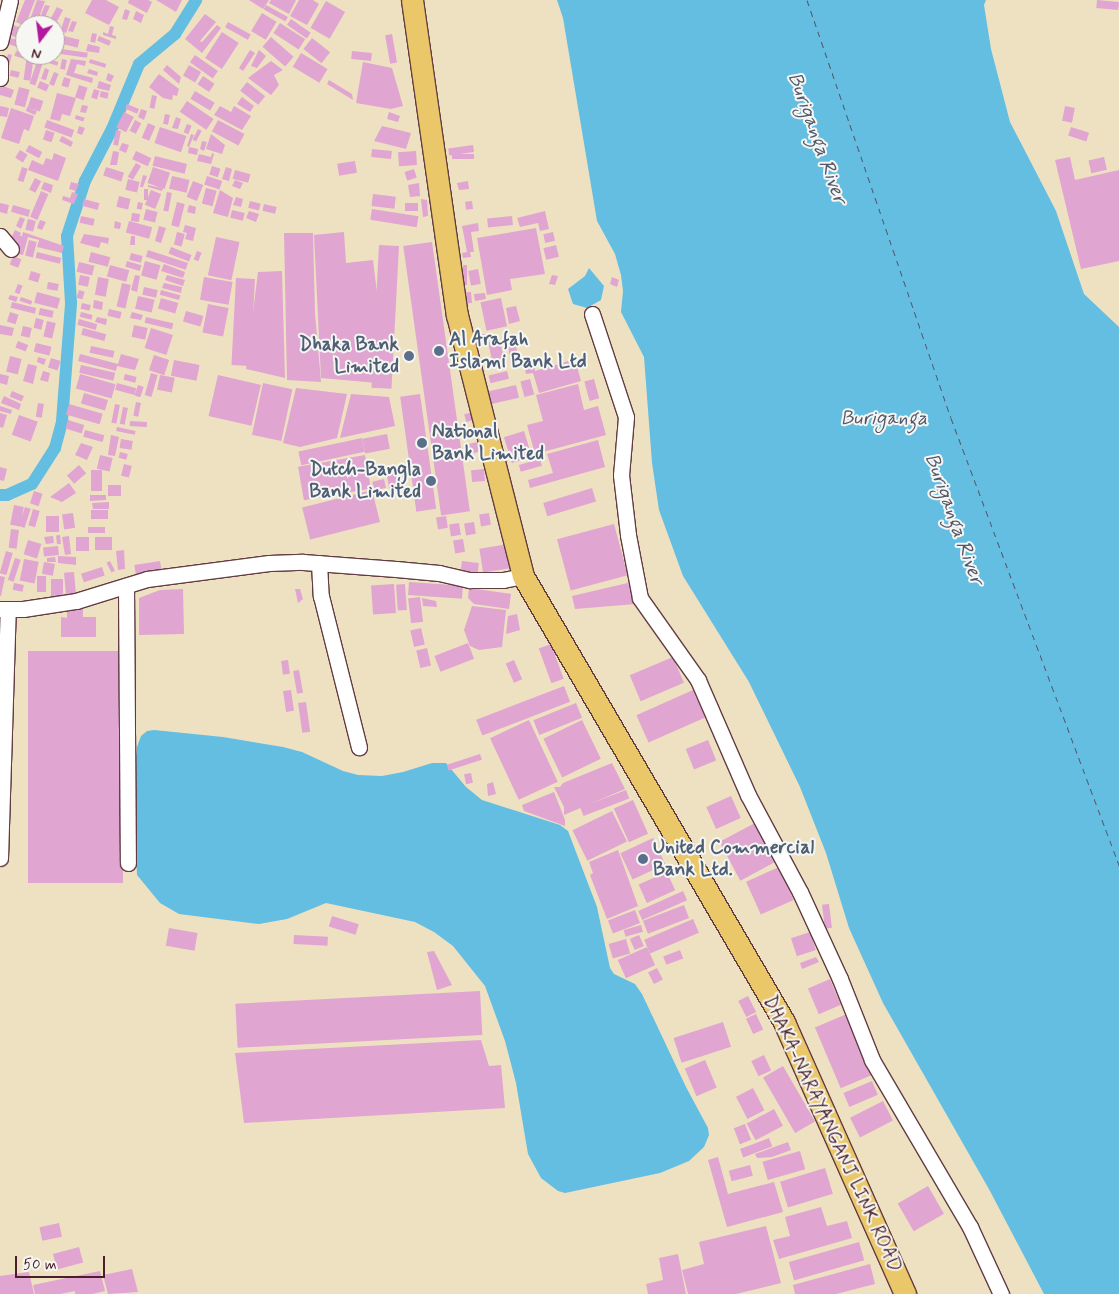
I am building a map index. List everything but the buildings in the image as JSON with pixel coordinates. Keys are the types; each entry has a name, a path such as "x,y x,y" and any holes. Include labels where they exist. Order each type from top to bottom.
{"highway":[{"name":"DHAKA-NARAYANGANJ LINK ROAD","path":"412,0 457,315 523,576 784,1022 905,1294"}],"street":[{"path":"0,42 10,0"},
{"path":"0,63 0,78"},
{"path":"0,236 11,249"},
{"path":"592,314 626,417 622,475 628,534 640,598 698,680 748,795 800,892 824,944 872,1060 970,1227 1001,1294"},
{"path":"0,858 4,609 76,601 147,579 269,562 319,563 430,572 470,580 503,580 523,576"},
{"path":"319,563 321,596 359,747"},
{"path":"126,586 128,862"}],"water":[{"name":"Buriganga","path":"557,0 986,0 984,5 991,49 1010,122 1056,211 1084,294 1119,327 1119,1294 1044,1294 990,1191 883,1003 849,928 826,853 800,787 749,682 683,576 659,510 652,463 644,357 621,312 623,291 621,275 615,254 597,221 563,18"},
{"path":"589,268 604,286 601,300 587,308 573,304 568,289 585,276"},
{"path":"154,730 223,737 283,747 302,752 343,771 358,775 382,776 432,763 446,763 466,787 482,800 560,825 568,831 597,907 610,968 614,974 635,984 642,994 686,1087 708,1128 709,1135 704,1147 689,1161 660,1173 565,1193 558,1191 541,1178 528,1154 516,1083 505,1041 485,986 453,946 434,932 415,922 326,903 287,919 259,924 179,914 160,903 137,875 133,794 137,747 141,736 147,731"}],"waterway":[{"path":"0,495 7,495 32,484 55,448 62,421 71,303 67,236 85,181 112,129 139,64 175,34 196,0"}],"ferry route":[{"path":"807,0 951,418 1119,866"}],"place":[{"name":"Al Arafah Islami Bank Ltd","path":"439,351"},
{"name":"Dhaka Bank Limited","path":"409,356"},
{"name":"National Bank Limited","path":"422,443"},
{"name":"Dutch-Bangla Bank Limited","path":"431,481"},
{"name":"United Commercial Bank Ltd.","path":"643,859"}],"water label":[{"name":"Buriganga River","path":"817,138"},
{"name":"Buriganga River","path":"954,519"}]}
